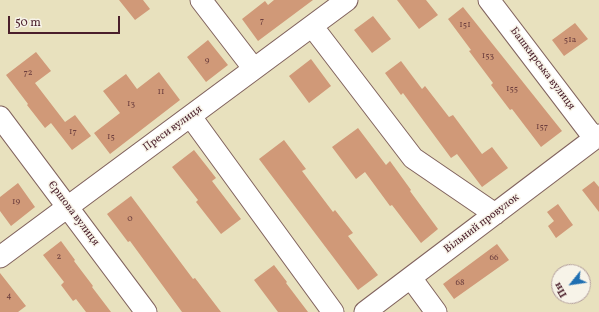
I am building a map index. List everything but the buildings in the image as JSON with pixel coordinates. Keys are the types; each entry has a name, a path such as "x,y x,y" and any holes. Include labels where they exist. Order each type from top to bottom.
{"street":[{"path":"201,0 254,69"},
{"name":"Преси вулиця","path":"0,258 67,206 346,0"},
{"name":"Башкирська вулиця","path":"489,0 597,137"},
{"path":"312,26 413,158 496,214"},
{"path":"190,116 333,312"},
{"name":"Єршова вулиця","path":"0,117 146,312"},
{"name":"Вільний провулок","path":"365,312 597,137"},
{"path":"411,278 436,312"}]}
